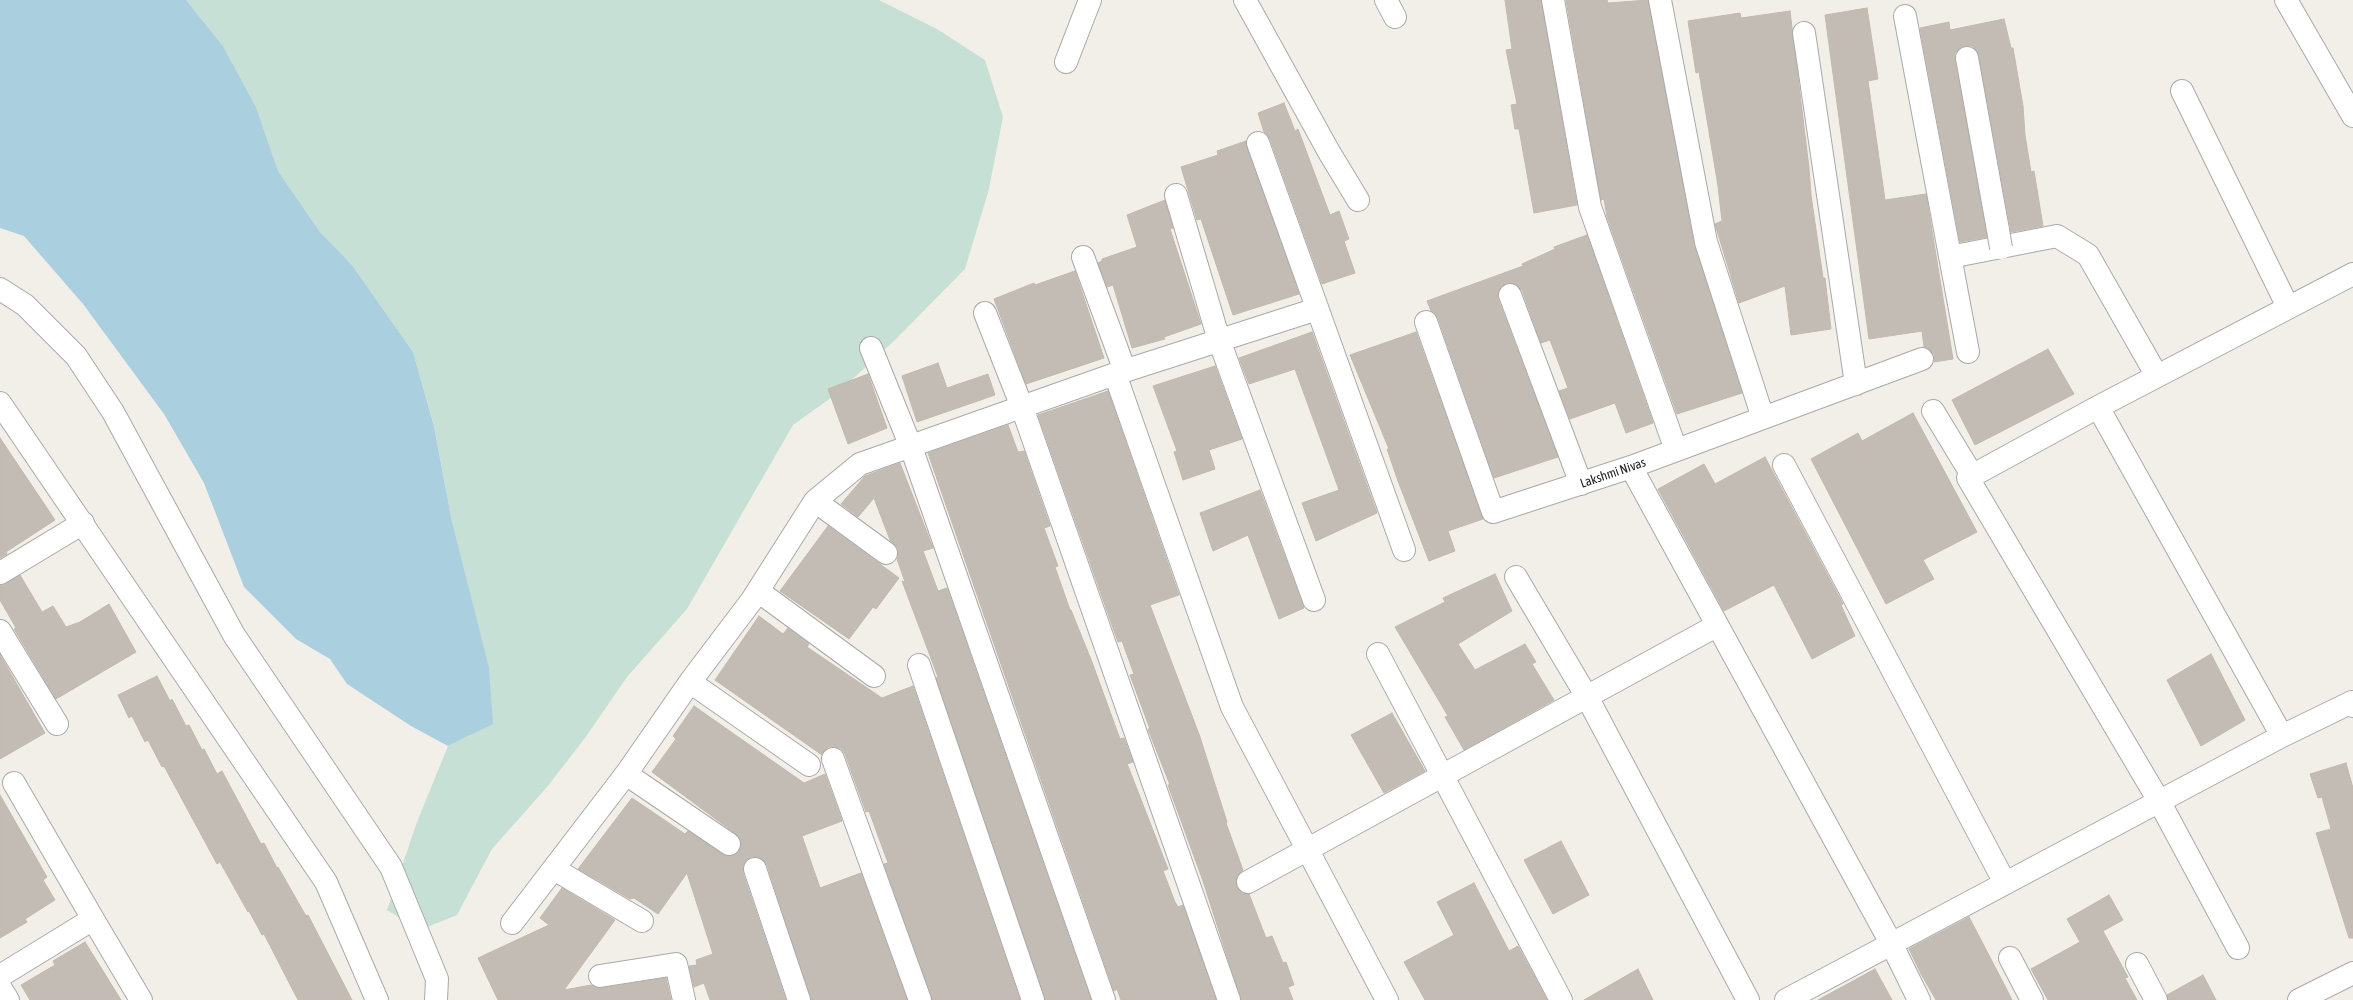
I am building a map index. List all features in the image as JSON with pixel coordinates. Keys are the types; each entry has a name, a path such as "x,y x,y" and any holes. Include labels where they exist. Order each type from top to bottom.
{"street":[{"path":"1066,62 1090,0"},
{"path":"1245,0 1329,152 1358,200"},
{"path":"1553,0 1590,207 1676,450"},
{"path":"1660,0 1706,242 1763,418"},
{"path":"2286,0 2353,116"},
{"path":"1905,16 1968,352"},
{"path":"1804,33 1856,384"},
{"path":"1967,58 1999,239"},
{"path":"2182,91 2288,307"},
{"path":"1258,143 1404,550"},
{"path":"1176,195 1219,340 1314,600"},
{"path":"1950,257 2057,236 2088,255 2157,376"},
{"path":"1083,258 1232,707 1387,1000"},
{"path":"2238,948 2159,801 1968,478 2098,407 2353,274"},
{"path":"0,289 25,305 76,356 113,412 234,635 391,867 437,979 436,1000"},
{"path":"1510,295 1581,484"},
{"path":"512,923 626,774 690,682 758,591 816,501 860,464 1120,373 1317,309"},
{"path":"985,313 1022,407 1229,1000"},
{"name":"Lakshmi Nivas","path":"1426,322 1493,512 1631,467 1922,359"},
{"path":"871,348 911,447 1104,1000"},
{"path":"0,403 326,882 377,1000"},
{"path":"2098,407 2282,736"},
{"path":"1932,411 1972,475"},
{"path":"1784,464 2005,883"},
{"path":"1631,467 1716,626 1891,944 1919,1000"},
{"path":"816,501 886,553"},
{"path":"0,573 83,523"},
{"path":"1516,577 1587,696 1748,1000"},
{"path":"758,591 874,676"},
{"path":"1248,882 1716,626"},
{"path":"0,631 57,724"},
{"path":"1378,654 1561,1000"},
{"path":"919,665 1033,1000"},
{"path":"690,682 809,765"},
{"path":"1786,1000 2282,736 2352,702 2353,706"},
{"path":"833,759 920,1000"},
{"path":"626,774 729,844"},
{"path":"14,783 141,1000"},
{"path":"554,869 642,921"},
{"path":"755,869 799,1000"},
{"path":"0,976 93,919"},
{"path":"2010,958 2032,1000"},
{"path":"600,976 676,964 684,1000"},
{"path":"2137,964 2156,1000"},
{"path":"2299,1000 2353,973"},
{"path":"0,987 8,1000"}],"green space":[{"path":"186,0 879,0 937,29 985,60 1003,117 989,189 965,269 894,341 835,395 793,425 687,609 627,677 585,738 547,787 492,849 457,915 420,930 387,910 417,822 448,746 471,735 452,522 434,425 413,352 352,265 320,232 278,171 256,107 223,46"}],"water":[{"path":"0,0 186,0 223,46 256,107 278,171 320,232 352,265 413,352 434,426 452,522 489,668 493,724 448,746 411,726 347,684 330,659 296,639 244,587 204,483 164,414 83,304 24,236 0,228"}],"building":[{"path":"1505,0 1541,0 1577,205 1534,213 1519,129 1515,129 1511,105 1517,104 1506,50 1512,49"},
{"path":"1566,0 1607,0 1608,3 1648,0 1694,244 1742,393 1677,414 1607,217 1604,199 1601,200"},
{"path":"1867,8 1878,79 1868,81 1885,200 1926,194 1953,359 1934,362 1934,354 1924,347 1922,331 1869,339 1825,15"},
{"path":"1790,11 1811,195 1823,278 1825,278 1831,329 1791,335 1785,286 1739,303 1715,224 1722,221 1718,186 1699,72 1696,73 1688,21 1740,13 1741,18"},
{"path":"2004,19 2011,48 2013,48 2023,106 2025,135 2031,172 2034,171 2043,226 2011,232 1979,56 1972,46 1964,46 1955,53 1955,60 1987,237 1960,242 1920,28 1949,22 1950,30"},
{"path":"1284,103 1295,131 1298,129 1330,215 1339,211 1349,239 1344,241 1355,273 1322,284 1270,139 1264,132 1258,113"},
{"path":"1246,141 1299,294 1233,315 1201,219 1197,220 1181,167 1218,155 1217,151"},
{"path":"1165,200 1173,228 1170,229 1201,324 1164,337 1165,339 1132,348 1113,285 1107,287 1098,263 1102,261 1102,259 1137,247 1127,215"},
{"path":"1587,235 1653,423 1626,433 1615,403 1570,419 1559,391 1568,388 1550,340 1541,343 1522,290 1512,283 1506,283 1500,287 1498,299 1558,457 1494,478 1438,318 1431,311 1427,301 1523,266 1522,264 1555,249 1554,247"},
{"path":"1075,271 1104,358 1026,384 994,299 1034,283 1035,285"},
{"path":"1312,332 1377,513 1316,541 1302,503 1339,490 1295,369 1249,384 1239,358"},
{"path":"1416,332 1483,519 1448,531 1455,551 1429,561 1398,481 1387,449 1389,449 1350,355"},
{"path":"2048,349 2074,394 1975,445 1952,400"},
{"path":"938,363 947,388 988,374 995,395 917,422 902,376"},
{"path":"1215,366 1242,439 1209,450 1215,469 1183,480 1174,452 1177,451 1153,386"},
{"path":"868,374 887,428 848,444 828,389"},
{"path":"1108,391 1179,595 1150,605 1200,737 1227,822 1226,823 1243,870 1237,876 1237,888 1242,893 1249,894 1266,938 1272,936 1283,963 1286,962 1294,985 1288,987 1293,1000 1241,1000 1203,881 1130,675 1134,674 1122,641 1118,642 1038,415"},
{"path":"1913,413 1977,532 1923,560 1934,579 1886,604 1811,459 1858,433 1862,441"},
{"path":"1008,425 1018,452 1024,451 1050,526 1044,528 1058,566 1055,567 1070,610 1092,662 1120,739 1124,738 1133,762 1127,764 1168,869 1163,871 1175,902 1178,907 1183,905 1216,1000 1121,1000 1117,989 1114,991 928,453"},
{"path":"0,438 55,520 6,552 7,554 0,558"},
{"path":"1765,457 1843,604 1841,605 1855,636 1812,659 1774,585 1724,611 1658,489 1704,464 1715,484"},
{"path":"900,463 933,548 923,551 938,591 947,588 1091,1000 1045,1000 936,678 938,677 902,581 905,582 897,559 898,548 890,540 874,498 858,517 841,504 865,476"},
{"path":"1260,490 1304,608 1279,619 1248,535 1213,551 1200,513"},
{"path":"828,526 899,578 876,609 873,607 849,639 780,591"},
{"path":"1495,574 1512,611 1458,644 1475,670 1525,644 1536,662 1532,664 1554,700 1464,750 1445,717 1448,716 1395,627 1445,602 1443,598"},
{"path":"20,575 42,612 53,606 66,627 80,622 109,604 136,652 56,699 14,629 16,628 0,600 0,585"},
{"path":"759,616 783,634 788,628 809,644 807,647 882,698 913,686 1020,1000 932,1000 884,864 888,863 869,811 866,812 845,754 841,749 828,747 822,755 715,680"},
{"path":"2211,654 2245,720 2201,746 2167,680"},
{"path":"0,655 45,733 0,759"},
{"path":"157,676 170,701 172,699 186,726 189,725 202,750 204,749 217,774 222,771 261,844 264,843 306,916 308,915 352,1000 298,1000 264,934 262,935 220,862 217,864 164,766 162,767 148,740 145,742 132,716 129,718 118,695"},
{"path":"694,706 804,783 825,774 842,821 802,836 820,888 861,873 907,1000 811,1000 767,865 758,857 751,857 746,860 743,866 743,873 786,1000 710,1000 704,983 694,987 689,966 697,965 696,960 713,954 687,873 658,914 634,898 630,899 578,869 632,798 685,834 688,831 722,854 728,856 739,851 741,845 736,834 652,772 676,739 673,736"},
{"path":"1392,713 1425,771 1384,793 1351,735"},
{"path":"2346,763 2353,788 2353,938 2349,938 2316,833 2331,829 2322,797 2318,798 2310,774"},
{"path":"0,795 47,877 43,880 55,900 25,919 27,922 0,938"},
{"path":"1561,841 1589,895 1553,914 1524,860"},
{"path":"1474,883 1509,951 1518,946 1547,1000 1425,1000 1404,962 1454,935 1437,902"},
{"path":"562,888 615,920 564,990 591,985 602,988 666,978 671,1000 498,1000 478,958 549,925 540,918"},
{"path":"2109,895 2123,920 2103,931 2128,977 2125,978 2137,1000 2048,1000 2031,969 2080,942 2067,919"},
{"path":"1969,917 2012,1000 1936,1000 1921,974 1909,949"},
{"path":"85,942 121,1000 30,1000 21,985 55,965 53,961"},
{"path":"1638,969 1653,1000 1584,1000"},
{"path":"1875,969 1892,1000 1818,1000 1853,981"},
{"path":"2203,975 2216,1000 2168,1000 2167,995"}]}
